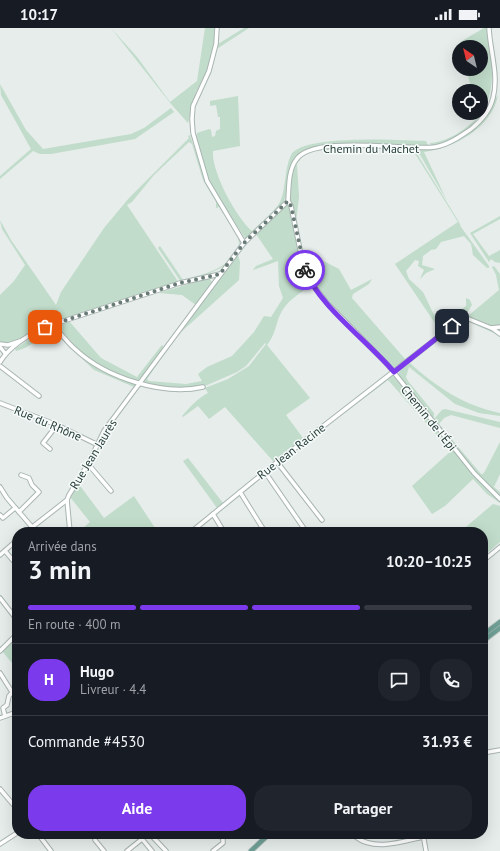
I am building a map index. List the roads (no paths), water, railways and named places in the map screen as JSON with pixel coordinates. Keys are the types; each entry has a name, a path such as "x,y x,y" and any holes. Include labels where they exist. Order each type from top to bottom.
{"main road":[{"path":"488,631 500,622"},
{"path":"488,637 500,628"},
{"path":"251,851 263,839"}],"street":[{"path":"217,28 216,44 209,71 193,106 193,133 207,181 244,243"},
{"name":"Chemin du Machet","path":"288,201 293,166 300,155 310,150 326,147 380,145 436,147 454,139 475,126 487,112 494,96 495,70 489,28"},
{"path":"139,383 244,243 288,201"},
{"name":"Chemin de l'Épi","path":"288,201 291,206 305,268 311,282 327,303 394,372 474,473 500,498"},
{"path":"0,362 5,354 40,329 180,283 220,274"},
{"name":"Rue Jean Racine","path":"197,527 277,462 464,317 491,328"},
{"path":"52,325 82,355 103,369 139,383 179,390 203,387"},
{"path":"491,328 500,326"},
{"path":"491,328 500,334"},
{"path":"5,354 0,346 23,340"},
{"path":"0,366 39,396"},
{"name":"Rue Jean Jaurès","path":"70,527 67,500 71,489 88,464 96,444 104,431 139,383"},
{"name":"Rue du Rhône","path":"0,403 57,425 96,444"},
{"path":"50,449 43,443 57,425"},
{"path":"277,462 322,520"},
{"path":"88,464 111,491"},
{"path":"265,472 303,527"},
{"path":"19,512 39,492 32,485 29,478 22,475"},
{"path":"0,487 15,508 32,527 67,500"},
{"path":"240,492 262,527"},
{"path":"0,515 3,518 15,508"},
{"path":"213,514 221,527"},
{"path":"0,555 12,545"},
{"path":"488,557 500,547"},
{"path":"5,551 12,559"},
{"path":"0,598 12,614"},
{"path":"0,650 12,639"},
{"path":"0,673 12,692 3,710 5,716"},
{"path":"0,718 12,714"},
{"path":"488,752 500,750"},
{"path":"0,789 12,803"},
{"path":"0,844 12,836"},
{"path":"42,839 51,851"},
{"path":"127,851 142,839 152,851"},
{"path":"155,839 166,851"},
{"path":"213,851 223,843 222,839"},
{"path":"358,839 363,844 377,848 409,839"},
{"path":"424,839 426,851"},
{"path":"95,840 104,851"}]}
